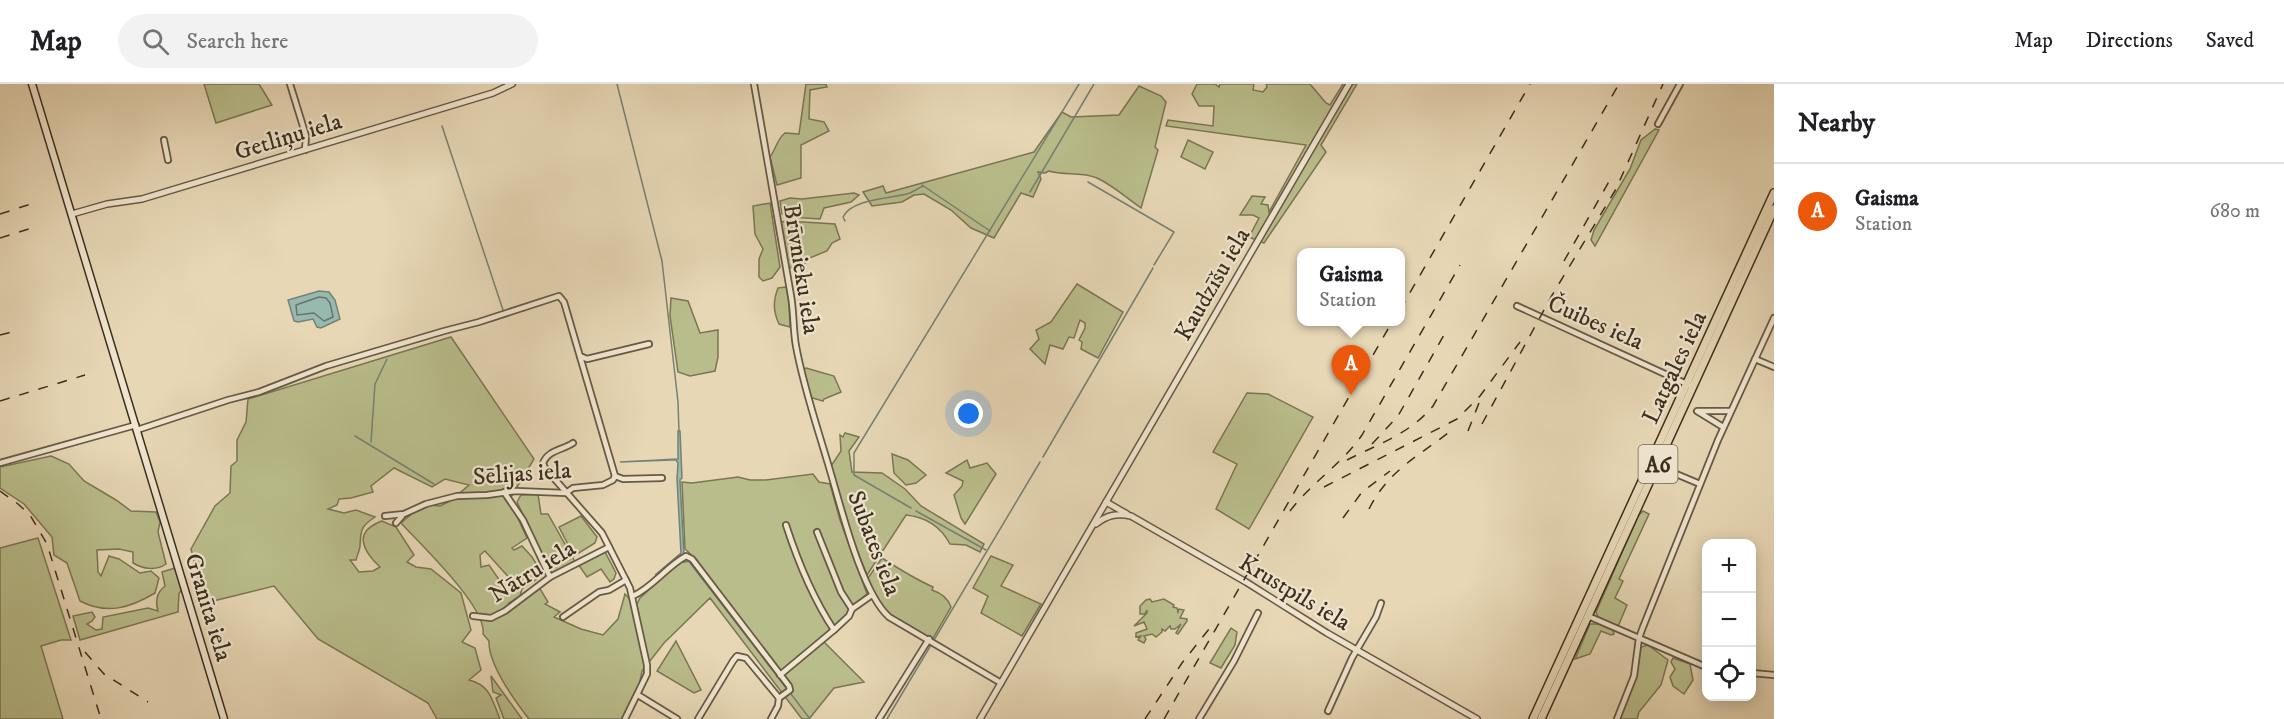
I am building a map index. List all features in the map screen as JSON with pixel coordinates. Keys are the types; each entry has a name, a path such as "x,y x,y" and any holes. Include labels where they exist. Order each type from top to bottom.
{"highway":[{"name":"Latgales iela","path":"1541,719 1585,615 1690,385 1774,193"},
{"name":"Latgales iela","path":"1533,719 1657,466 1685,405 1690,385 1774,209"}],"main road":[{"name":"Granīta iela","path":"32,84 224,719"}],"street":[{"path":"290,84 306,136 305,150"},
{"name":"Getliņu iela","path":"72,214 107,204 142,199 493,93 512,84"},
{"name":"Brīvnieku iela","path":"754,84 791,296 796,346 811,409 826,457"},
{"name":"Kaudzīšu iela","path":"1106,502 1349,84"},
{"path":"1658,124 1680,84"},
{"path":"164,140 168,160"},
{"path":"0,463 136,428 259,392 326,366 479,322 559,296 564,302 615,476"},
{"name":"Čuibes iela","path":"1517,306 1690,385"},
{"path":"1617,719 1634,676 1639,638 1730,411 1774,318"},
{"path":"578,354 587,359 649,344"},
{"path":"1755,359 1774,367"},
{"path":"1685,405 1724,427"},
{"path":"1697,411 1730,411"},
{"path":"573,443 545,458 543,463 602,533 633,596 647,666 645,682 625,719"},
{"name":"Subates iela","path":"826,457 850,537 872,595 881,611 889,618 929,639 1001,683"},
{"path":"1657,466 1700,484"},
{"name":"Sēlijas iela","path":"385,516 404,514 426,504 457,496 504,492 566,493 573,488 603,485 613,480 615,476 623,479 662,478"},
{"path":"504,492 523,520 550,577"},
{"path":"980,719 1106,502 1131,516"},
{"path":"396,523 404,514"},
{"path":"1092,526 1111,515 1131,516"},
{"name":"Krustpils iela","path":"1131,516 1246,582 1357,651 1477,719"},
{"path":"786,525 805,578 834,630"},
{"path":"817,532 841,592 852,609"},
{"name":"Nātru iela","path":"473,616 491,618 505,611 550,577 609,547"},
{"path":"633,596 644,591 678,561 686,556 692,559 789,686 790,690 779,698"},
{"path":"563,617 599,592 609,590 626,580"},
{"path":"780,675 834,630 849,616 852,609 872,595"},
{"path":"1328,711 1381,603"},
{"path":"1199,719 1234,661 1257,613"},
{"path":"1585,615 1702,665"},
{"path":"879,719 929,639"},
{"path":"698,719 737,656 746,658 779,698 778,706 771,719"},
{"path":"1756,673 1774,675"},
{"path":"638,695 677,719"}],"green space":[{"path":"204,84 259,84 272,105 216,123"},
{"path":"806,84 826,84 827,87 810,90 809,119 824,122 829,131 801,145 801,178 777,185 770,157 785,133 799,134"},
{"path":"1197,84 1215,84 1219,87 1220,84 1254,84 1253,90 1263,92 1267,87 1266,84 1310,84 1330,105 1343,84 1357,84 1321,145 1326,152 1264,243 1249,237 1259,218 1253,215 1240,215 1252,196 1265,197 1261,204 1268,205 1269,212 1306,145 1166,126 1168,120 1213,126 1214,106 1199,106 1192,94"},
{"path":"1139,86 1161,96 1166,102 1155,147 1158,150 1141,208 1097,178 1049,171 1038,172 1041,179 1033,197 1021,193 994,238 971,228 951,210 924,194 914,195 902,202 872,206 863,192 883,186 886,193 1034,152 1062,112 1071,117 1119,115"},
{"path":"1655,129 1659,130 1595,246 1591,240 1594,230 1630,169 1641,140"},
{"path":"1188,140 1213,152 1205,169 1181,157"},
{"path":"854,193 859,195 851,202 824,208 820,219 790,217 782,214 780,201 790,198 802,199"},
{"path":"770,203 780,267 772,278 763,281 759,277 759,259 763,249 755,234 753,206"},
{"path":"781,222 835,224 840,239 832,243 827,251 807,259 804,265 789,268"},
{"path":"1077,284 1123,312 1098,358 1081,349 1082,342 1079,340 1085,323 1080,320 1074,338 1069,337 1063,349 1050,345 1045,364 1030,349 1039,339 1036,330 1051,322"},
{"path":"786,287 790,327 779,324 775,310 778,288"},
{"path":"671,298 688,301 700,333 718,330 718,357 715,371 690,376 678,372 670,316"},
{"path":"451,337 534,459 511,497 519,510 515,512 527,538 512,548 514,550 522,546 543,575 522,589 520,596 509,603 516,604 539,587 548,602 545,604 560,612 554,617 581,629 603,635 618,619 625,594 636,606 640,598 678,563 697,560 685,549 682,482 692,483 738,477 766,480 813,474 819,482 830,484 840,520 867,594 849,611 824,642 864,682 834,688 809,719 802,719 710,598 664,643 642,671 639,686 625,719 529,719 510,693 493,661 489,641 483,634 475,608 451,576 401,523 414,512 430,505 440,506 450,501 469,485 445,479 432,487 394,468 371,486 373,492 339,499 337,505 328,509 344,513 356,510 375,517 362,529 356,560 350,560 359,572 373,571 380,567 369,555 363,542 367,531 382,521 396,527 414,555 407,562 416,567 431,569 461,593 471,630 462,642 475,648 481,670 469,680 476,682 486,690 500,719 437,719 428,703 318,639 274,586 205,603 191,549 215,506 230,493 231,466 237,461 237,440 246,422 248,399","holes":["485,551 514,583 510,588 500,581 489,565 481,567 480,555"]},
{"path":"806,368 834,376 841,392 823,401 809,397 802,371"},
{"path":"1247,393 1268,394 1313,417 1249,529 1216,509 1237,464 1213,452"},
{"path":"845,433 859,437 849,451 852,472 882,473 905,489 921,506 984,544 980,552 966,545 950,544 932,524 906,515 867,575 854,542 831,466 841,451 840,435 843,437"},
{"path":"892,454 908,460 926,475 916,483 906,485 894,473"},
{"path":"51,456 69,464 84,481 131,511 156,512 160,522 158,532 166,564 158,568 145,568 133,563 133,552 119,549 97,550 98,572 101,576 109,556 119,559 140,573 151,571 159,578 155,593 137,603 109,609 80,601 67,563 54,555 52,537 24,504 0,488 0,467"},
{"path":"967,460 970,468 987,463 996,474 965,524 954,495 962,486 963,481 946,473"},
{"path":"538,494 541,514 548,514 575,562 551,575 517,502 521,495"},
{"path":"1643,511 1649,514 1619,579 1623,581 1615,598 1627,605 1617,626 1598,617 1596,612 1638,516"},
{"path":"581,516 597,537 595,543 574,556 559,527"},
{"path":"38,538 71,640 61,640 41,646 63,719 0,719 0,548"},
{"path":"601,551 605,552 616,573 610,582 601,569 587,577 578,564"},
{"path":"991,556 1013,565 1001,586 1041,604 1022,636 981,613 988,596 973,588"},
{"path":"882,558 933,587 932,590 941,594 948,601 951,607 932,640 892,617 879,602 868,578"},
{"path":"175,568 182,590 179,593 178,612 80,640 73,616 92,612 95,617 87,624 96,630 102,629 103,617 148,608 158,611 157,597 165,586 162,572"},
{"path":"1150,599 1152,602 1164,599 1174,605 1173,607 1177,608 1178,612 1179,609 1184,610 1180,618 1187,619 1187,621 1178,634 1176,633 1181,624 1175,629 1171,629 1170,626 1165,631 1162,629 1156,637 1152,634 1144,636 1146,639 1144,643 1138,640 1141,636 1136,637 1136,633 1147,629 1144,622 1134,626 1147,613 1147,610 1145,614 1140,614 1140,606"},
{"path":"1590,624 1599,624 1613,630 1614,634 1601,631 1590,654 1575,659"},
{"path":"1231,628 1237,632 1235,645 1221,668 1210,663"},
{"path":"676,641 701,690 694,693 657,671"},
{"path":"1648,645 1668,660 1661,685 1639,712 1637,719 1619,719 1636,676 1641,647"},
{"path":"1673,658 1690,664 1693,680 1684,694 1673,686 1670,677 1675,669 1671,662"},
{"path":"491,676 522,719 504,719 496,698 501,695 493,692"}],"water":[{"path":"319,291 329,292 335,300 340,319 321,328 317,327 313,319 294,321 288,300"},
{"path":"678,431 680,431 684,555 679,555 655,575 681,553 678,463 676,460 620,462 678,459"}],"waterway":[{"path":"617,84 662,261 678,402 679,432"},
{"path":"911,508 854,475 854,453 1079,84"},
{"path":"1030,192 1094,84"},
{"path":"442,126 503,310"},
{"path":"1088,182 1174,232 1154,265"},
{"path":"922,185 990,231"},
{"path":"845,221 843,217 855,206 910,193 923,186"},
{"path":"1043,457 1153,268"},
{"path":"371,442 375,384 387,359"},
{"path":"355,436 434,484"},
{"path":"934,640 1040,462"},
{"path":"916,511 986,550"},
{"path":"687,559 787,689"},
{"path":"887,719 931,645"},
{"path":"791,694 810,719"}],"railway":[{"path":"1405,301 1530,84"},
{"path":"1347,460 1404,431 1433,406 1619,84"},
{"path":"1482,424 1551,297 1616,189 1663,84"},
{"path":"1564,261 1611,178"},
{"path":"0,214 37,202"},
{"path":"0,238 35,227"},
{"path":"1290,511 1362,435 1460,265"},
{"path":"1164,719 1390,326"},
{"path":"0,335 16,331"},
{"path":"1372,444 1398,416 1444,335"},
{"path":"1324,487 1457,419 1480,396 1520,342"},
{"path":"0,401 85,375"},
{"path":"1468,431 1479,403"},
{"path":"1369,509 1377,495 1396,473 1453,429"},
{"path":"1343,518 1362,492 1390,471"},
{"path":"0,491 30,515 47,544 101,719"},
{"path":"1145,719 1182,663 1209,629"},
{"path":"85,652 104,674 148,702"}],"place":[{"name":"Gaisma","path":"1351,395"}]}
